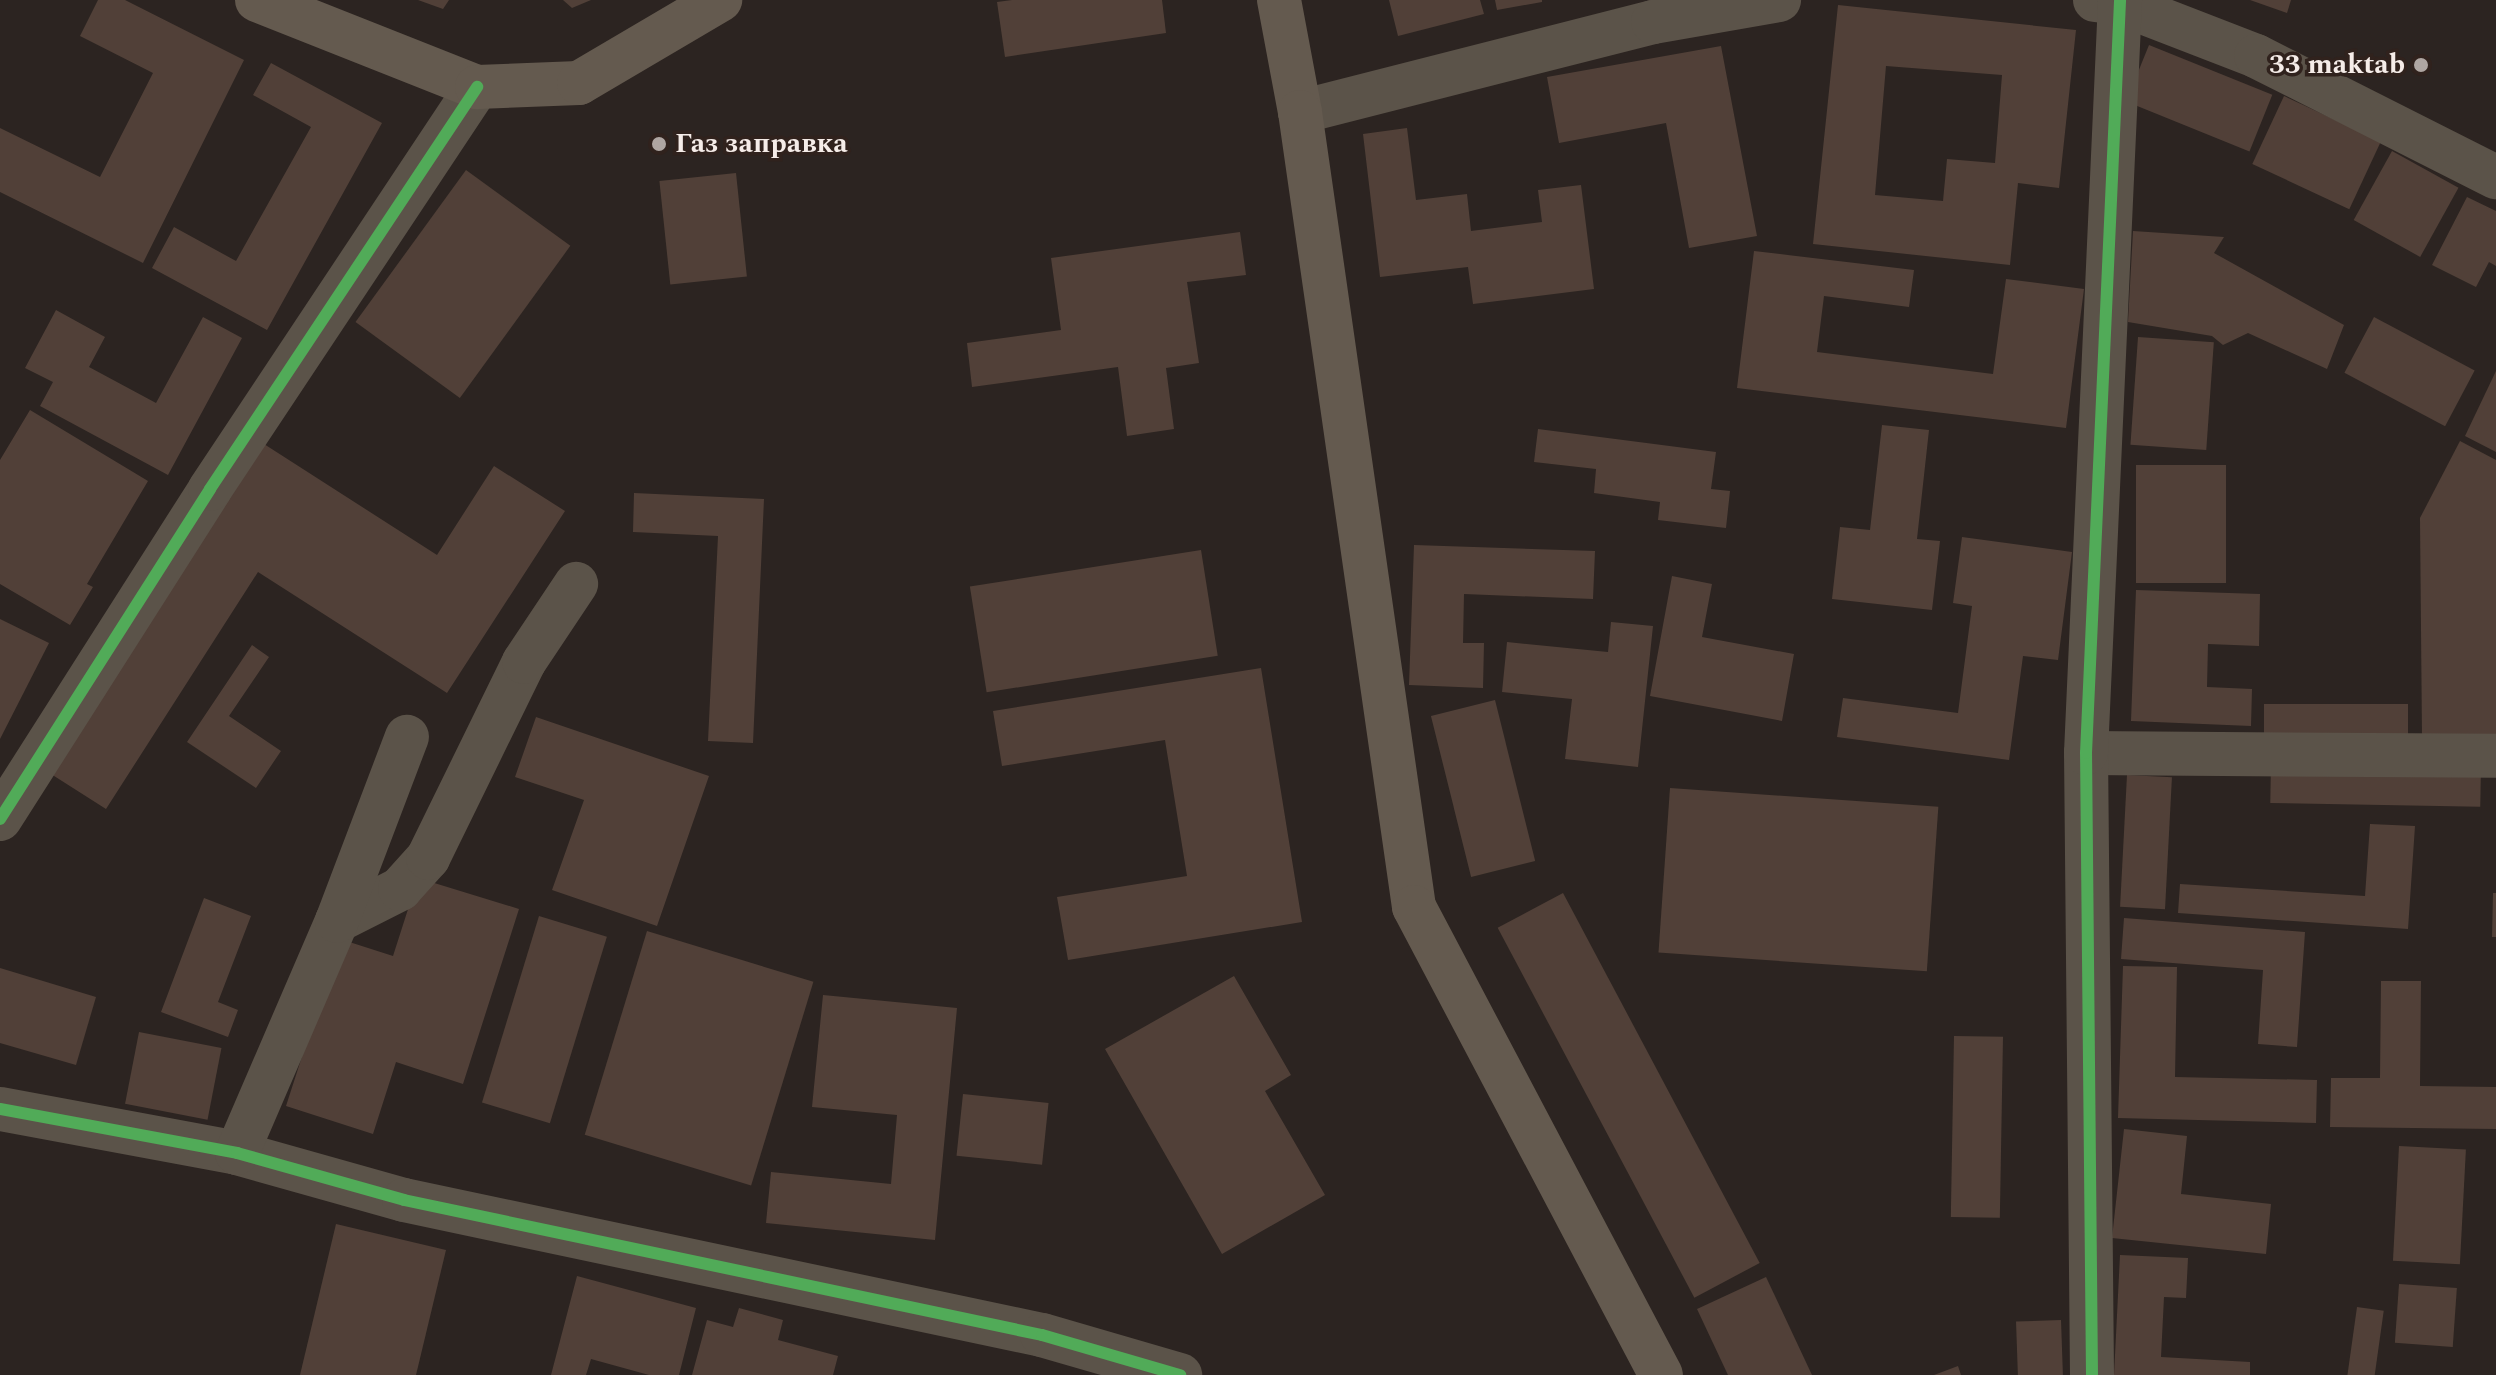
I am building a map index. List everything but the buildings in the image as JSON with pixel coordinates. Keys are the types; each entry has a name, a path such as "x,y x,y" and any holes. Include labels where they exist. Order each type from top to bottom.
{"main road":[{"path":"257,0 477,87 579,83 682,26 720,0"},
{"path":"1279,0 1300,112 1414,907 1661,1375"}],"street":[{"path":"1300,112 1651,11 1779,0"},
{"path":"2092,1375 2086,753 2111,1 2256,56 2496,177"},
{"path":"0,819 210,489 477,87"},
{"path":"337,921 400,889 428,858 524,662 576,584"},
{"path":"237,1153 337,921 407,737"},
{"path":"2086,753 2496,756"},
{"path":"0,1109 237,1153 404,1200 1049,1355 1180,1375"}],"cycle path":[{"path":"2092,1375 2086,753 2120,0"},
{"path":"0,819 210,489 477,87"},
{"path":"0,1109 237,1153 404,1200 1042,1335 1180,1375"}],"place":[{"name":"33 maktab","path":"2421,65"},
{"name":"Газ заправка","path":"659,144"}]}
